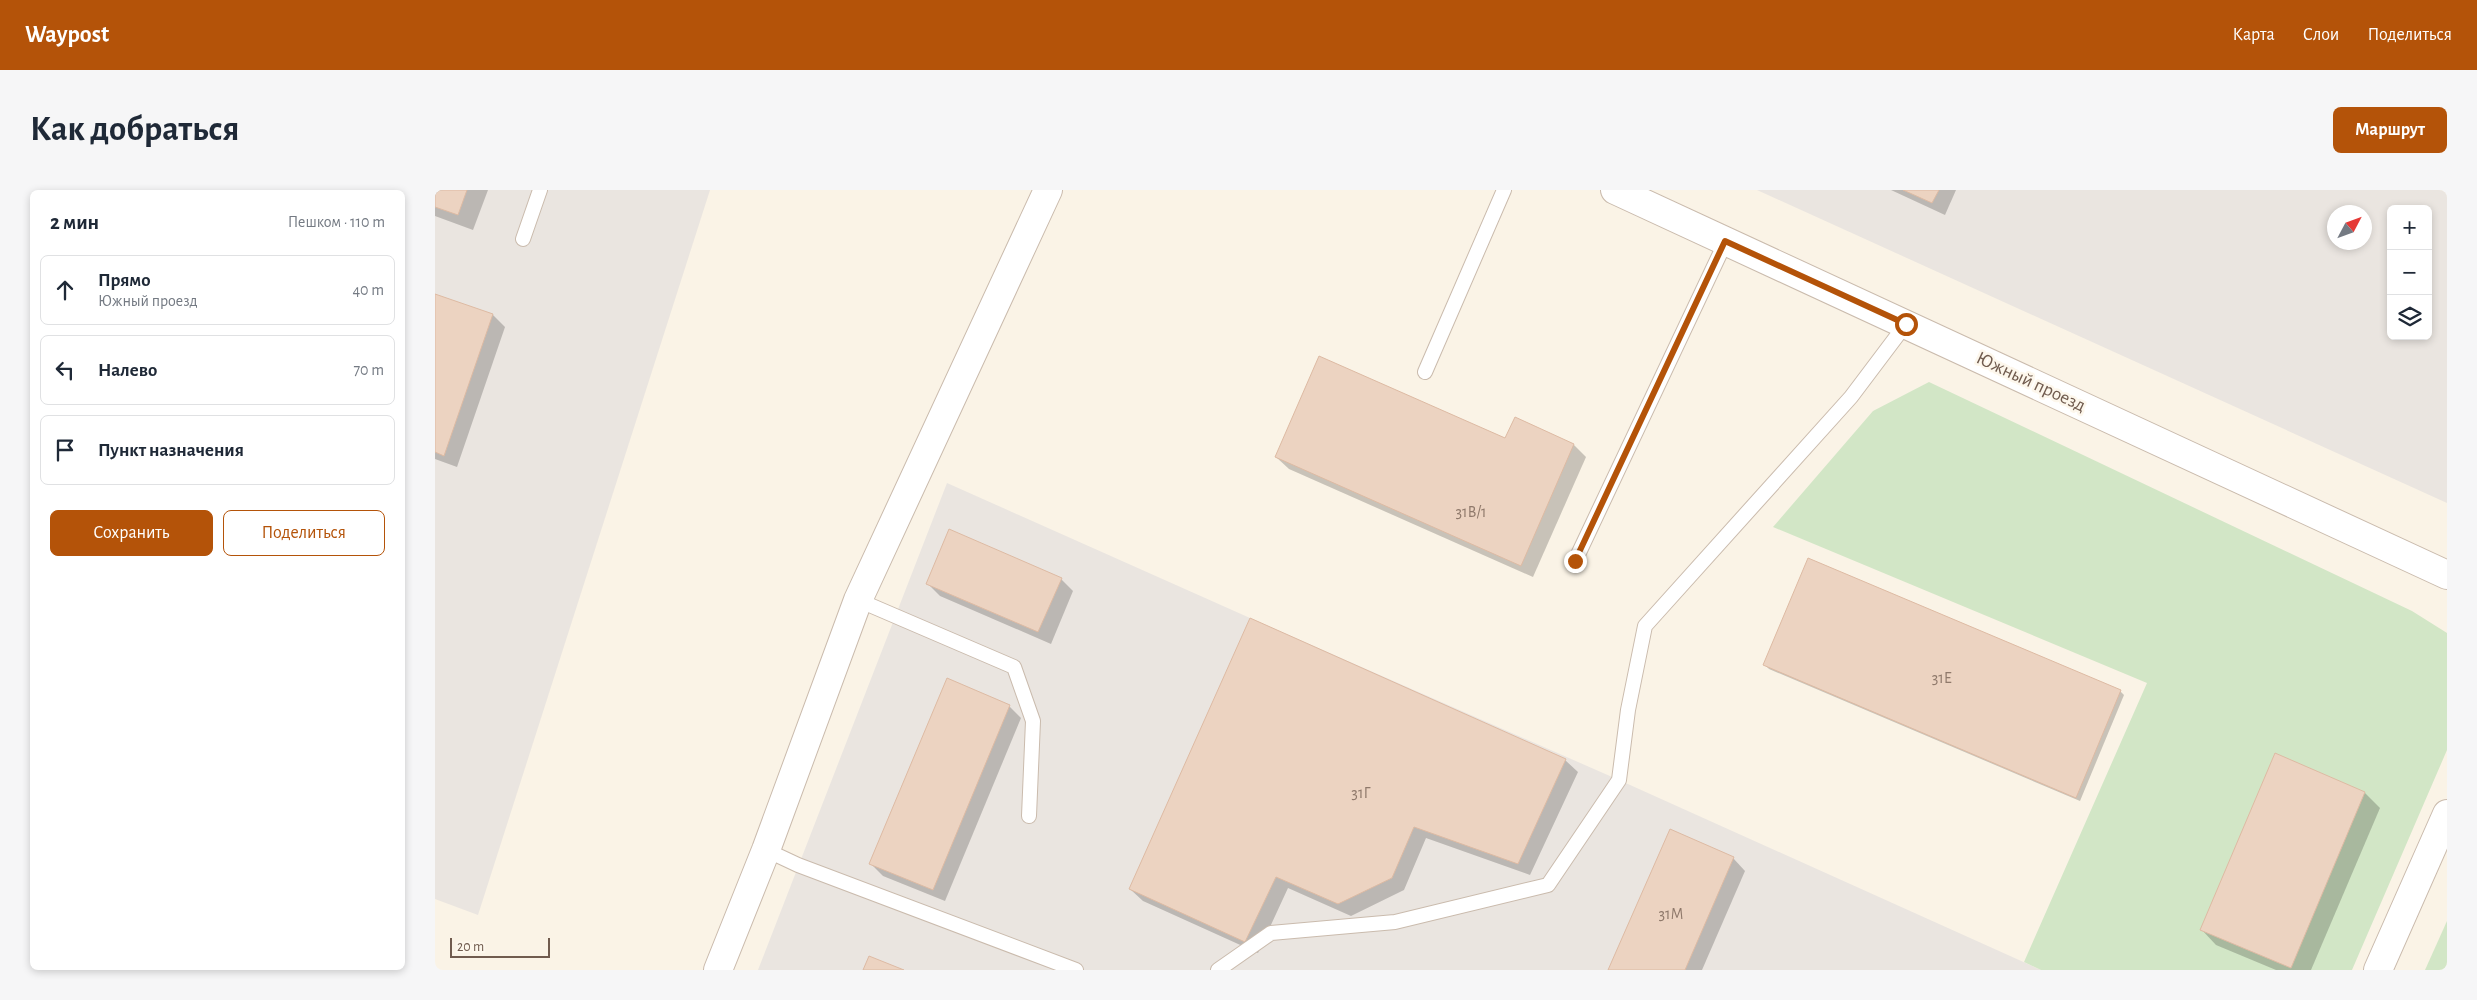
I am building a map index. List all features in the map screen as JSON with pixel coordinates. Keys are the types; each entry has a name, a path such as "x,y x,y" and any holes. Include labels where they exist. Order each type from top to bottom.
{"street":[{"path":"718,970 766,850 857,600 1048,190"},
{"name":"Южный проезд","path":"1615,190 2447,575"},
{"path":"2378,970 2447,814"}],"lane":[{"path":"523,239 540,190"},
{"path":"1425,372 1505,190"},
{"path":"1575,561 1725,241"},
{"path":"1218,970 1271,932 1395,922 1548,885 1619,780 1628,710 1645,626 1851,397 1906,324"},
{"path":"857,600 1013,667 1033,721 1029,816"},
{"path":"766,850 799,866 1075,970"}],"shaded area":[{"path":"435,190 710,190 478,915 435,899"},
{"path":"1757,190 2447,190 2447,503"},
{"path":"947,483 1619,780 2041,970 758,970"}],"green space":[{"path":"1929,382 2412,611 2447,633 2447,750 2352,970 2041,970 2024,962 2147,683 1773,527 1873,411"},
{"path":"2447,921 2447,970 2425,970"}],"building":[{"path":"435,190 467,190 458,215 435,207"},
{"path":"1903,190 1939,190 1932,203"},
{"path":"435,294 493,314 444,456 435,452"},
{"path":"1319,356 1505,438 1515,417 1574,444 1521,566 1275,457"},
{"path":"949,529 1062,578 1038,632 926,584"},
{"path":"1808,558 2121,690 2076,798 1763,665"},
{"path":"1250,618 1566,759 1518,864 1414,827 1392,878 1338,904 1276,877 1245,942 1129,889"},
{"path":"947,678 1010,705 933,890 869,864"},
{"path":"2275,753 2365,792 2291,968 2200,930"},
{"path":"1670,829 1734,857 1685,970 1608,970"},
{"path":"869,956 904,970 863,970"}],"route":[{"path":"1575,561 1725,241 1906,324"}]}
